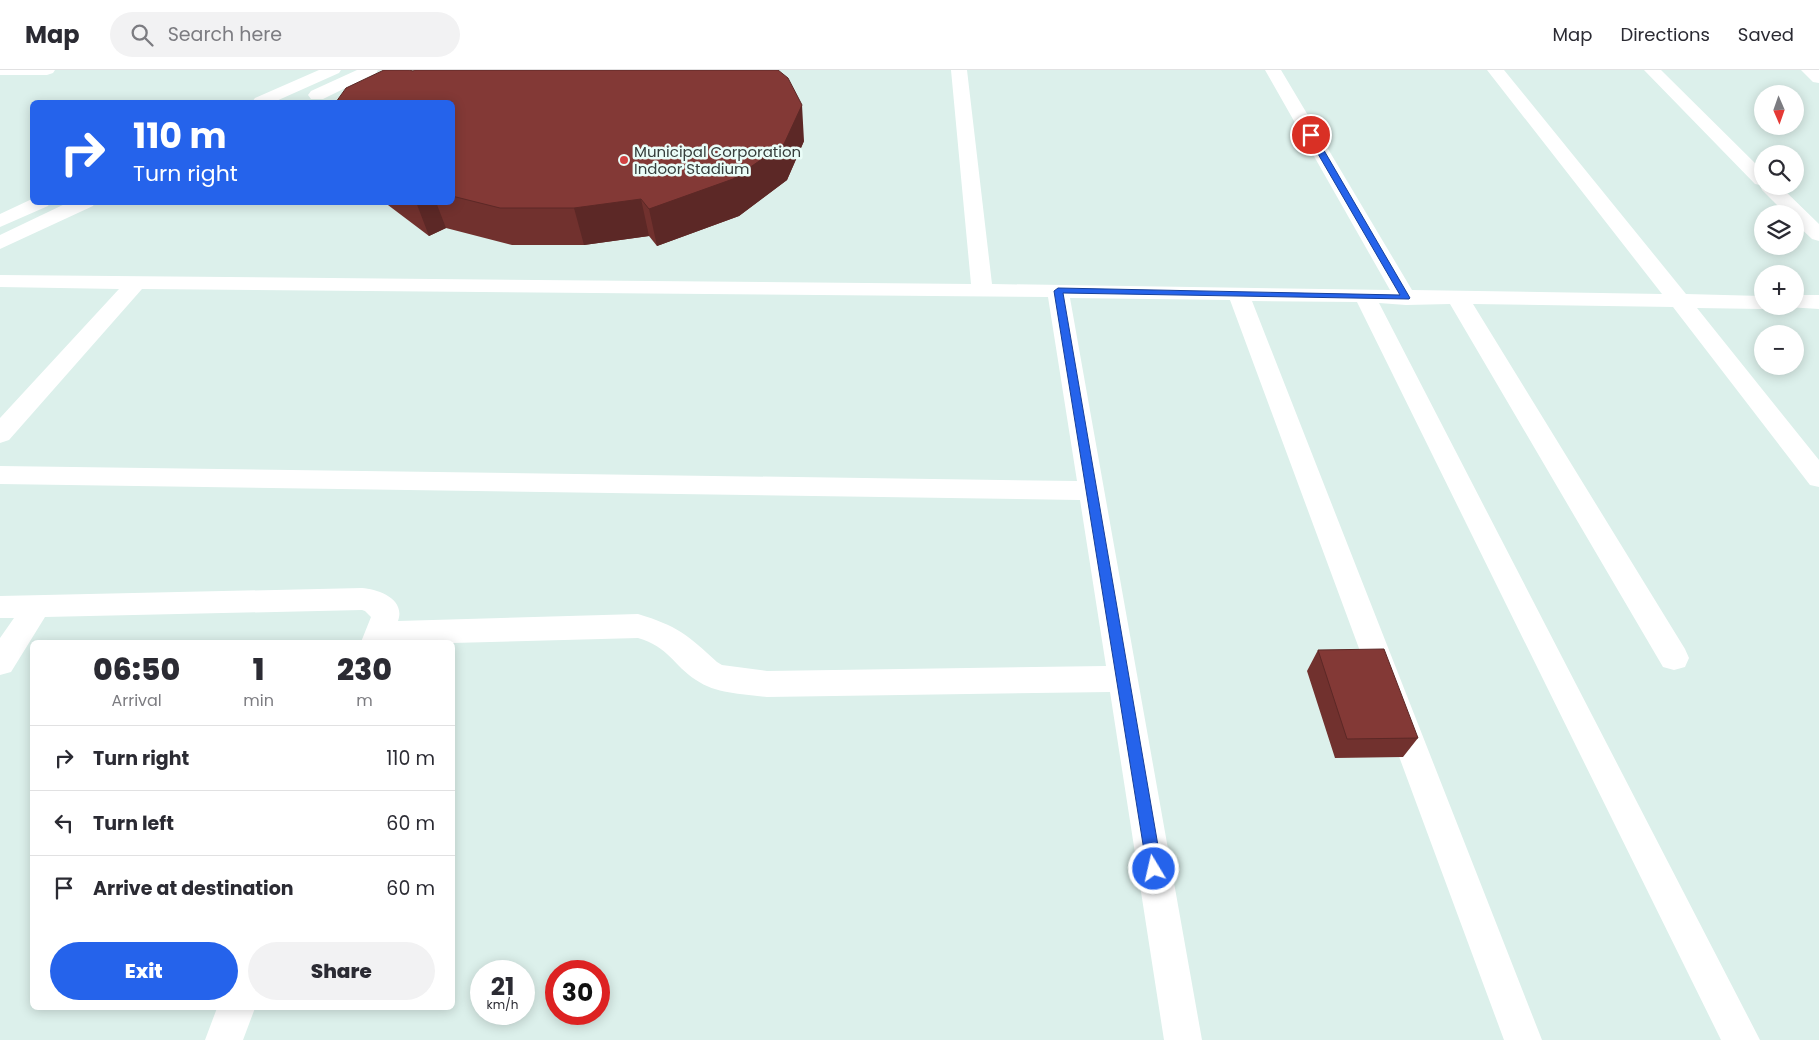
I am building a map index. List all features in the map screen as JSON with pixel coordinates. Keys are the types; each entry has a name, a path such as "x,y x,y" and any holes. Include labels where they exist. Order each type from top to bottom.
{"street":[{"path":"0,70 47,70"},
{"path":"265,100 332,70"},
{"path":"304,100 370,70"},
{"path":"959,70 982,290"},
{"path":"1273,70 1406,298"},
{"path":"1495,70 1540,124 1678,302 1819,478"},
{"path":"1652,70 1754,172"},
{"path":"1809,70 1819,78"},
{"path":"1778,195 1819,235"},
{"path":"0,221 35,205"},
{"path":"0,243 80,205"},
{"path":"0,281 1238,293 1406,298 1754,302"},
{"path":"0,434 137,281"},
{"path":"1058,291 1183,1040"},
{"path":"1238,293 1523,1040"},
{"path":"1365,297 1741,1040"},
{"path":"1458,298 1674,658"},
{"path":"1804,302 1819,302"},
{"path":"0,474 1092,491"},
{"path":"0,606 362,599 372,600 385,610 385,617 377,638 638,626 658,632 678,644 706,671 718,677 768,684 1123,679"},
{"path":"0,664 38,605"},
{"path":"224,1040 235,1010"}],"building":[{"name":"Municipal Corporation Indoor Stadium","path":"384,70 778,70 788,78 802,105 784,144 733,179 649,209 641,199 574,208 500,208 455,197 455,100 337,100 346,88"},
{"path":"1384,649 1418,738 1347,739 1318,650"}],"place":[{"name":"Municipal Corporation Indoor Stadium","path":"624,160"}],"route":[{"path":"1154,869 1058,291 1238,293 1406,298 1311,135"}]}
